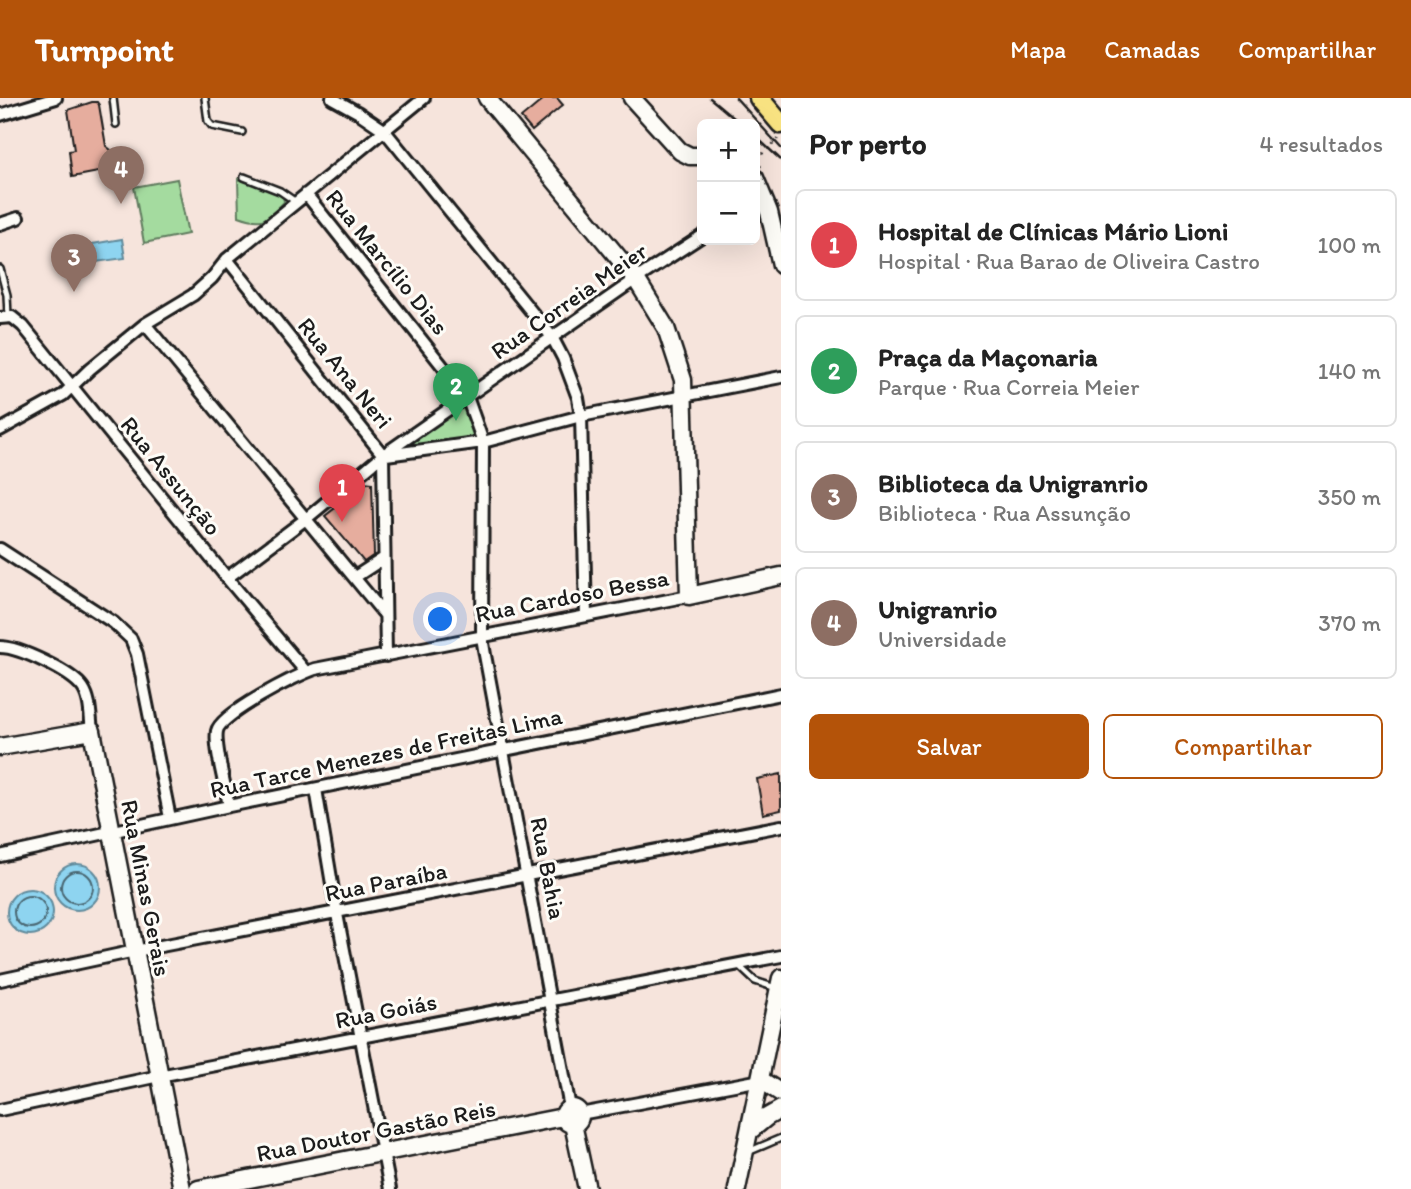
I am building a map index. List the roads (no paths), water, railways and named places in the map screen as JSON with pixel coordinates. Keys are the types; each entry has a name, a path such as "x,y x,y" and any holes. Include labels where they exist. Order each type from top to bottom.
{"main road":[{"path":"487,98 636,279 666,328 683,380 689,596"},
{"path":"632,98 680,151 697,156"},
{"path":"760,98 780,132"},
{"path":"760,201 774,228 781,265"},
{"name":"Rua Cardoso Bessa","path":"689,596 781,576"},
{"path":"0,747 92,731"},
{"name":"Rua Minas Gerais","path":"92,731 182,1189"},
{"path":"737,1189 778,1010 780,983"},
{"path":"761,1080 781,1093"},
{"path":"751,1130 766,1117 781,1110"},
{"name":"Rua Doutor Gastão Reis","path":"198,1189 572,1116"},
{"name":"Rua Bahia","path":"572,1116 587,1189"}],"street":[{"path":"0,115 56,98"},
{"path":"332,98 384,130 552,337 570,378 582,416 586,616"},
{"path":"0,430 53,402 145,324 193,295 228,259 425,98"},
{"name":"Rua Marcílio Dias","path":"306,194 467,397 483,442 482,637"},
{"path":"0,224 18,218"},
{"name":"Rua Correia Meier","path":"227,578 307,518 383,455 697,239"},
{"name":"Rua Ana Neri","path":"228,259 383,455 386,656"},
{"name":"Rua Assunção","path":"4,317 23,326 306,672"},
{"path":"145,324 384,615"},
{"path":"383,455 483,442 582,416 781,377"},
{"path":"0,549 114,623 131,639 137,654 170,818"},
{"path":"355,577 384,558"},
{"name":"Rua Cardoso Bessa","path":"229,806 216,735 219,724 232,713 306,672 689,596"},
{"name":"Rua Bahia","path":"482,637 572,1116"},
{"name":"Rua Minas Gerais","path":"0,647 13,649 64,672 79,683 87,697 92,731"},
{"name":"Rua Tarce Menezes de Freitas Lima","path":"0,856 170,818 781,694"},
{"path":"316,789 390,1189"},
{"name":"Rua Paraíba","path":"0,980 135,951 781,826"},
{"name":"Rua Goiás","path":"0,1110 159,1076 781,956"},
{"name":"Rua Doutor Gastão Reis","path":"572,1116 761,1080"}],"lane":[{"path":"113,98 116,124"},
{"path":"205,98 208,121 212,126 242,132"},
{"path":"244,177 279,191 296,202"},
{"path":"0,269 4,317"},
{"path":"737,964 763,986 780,983"},
{"path":"746,1153 781,1138"}],"water":[{"path":"122,239 125,258 89,263 86,245"},
{"path":"77,864 94,870 100,887 94,904 77,910 60,904 54,887 60,870"},
{"path":"30,889 47,895 53,912 47,929 30,935 13,929 7,912 13,895"}],"railway":[{"path":"710,98 735,119"},
{"path":"736,98 781,148"},
{"path":"760,141 781,160"}],"place":[{"name":"Unigranrio","path":"121,204"},
{"name":"Biblioteca da Unigranrio","path":"74,292"},
{"name":"Praça da Maçonaria","path":"456,421"},
{"name":"Hospital de Clínicas Mário Lioni","path":"342,522"}]}
